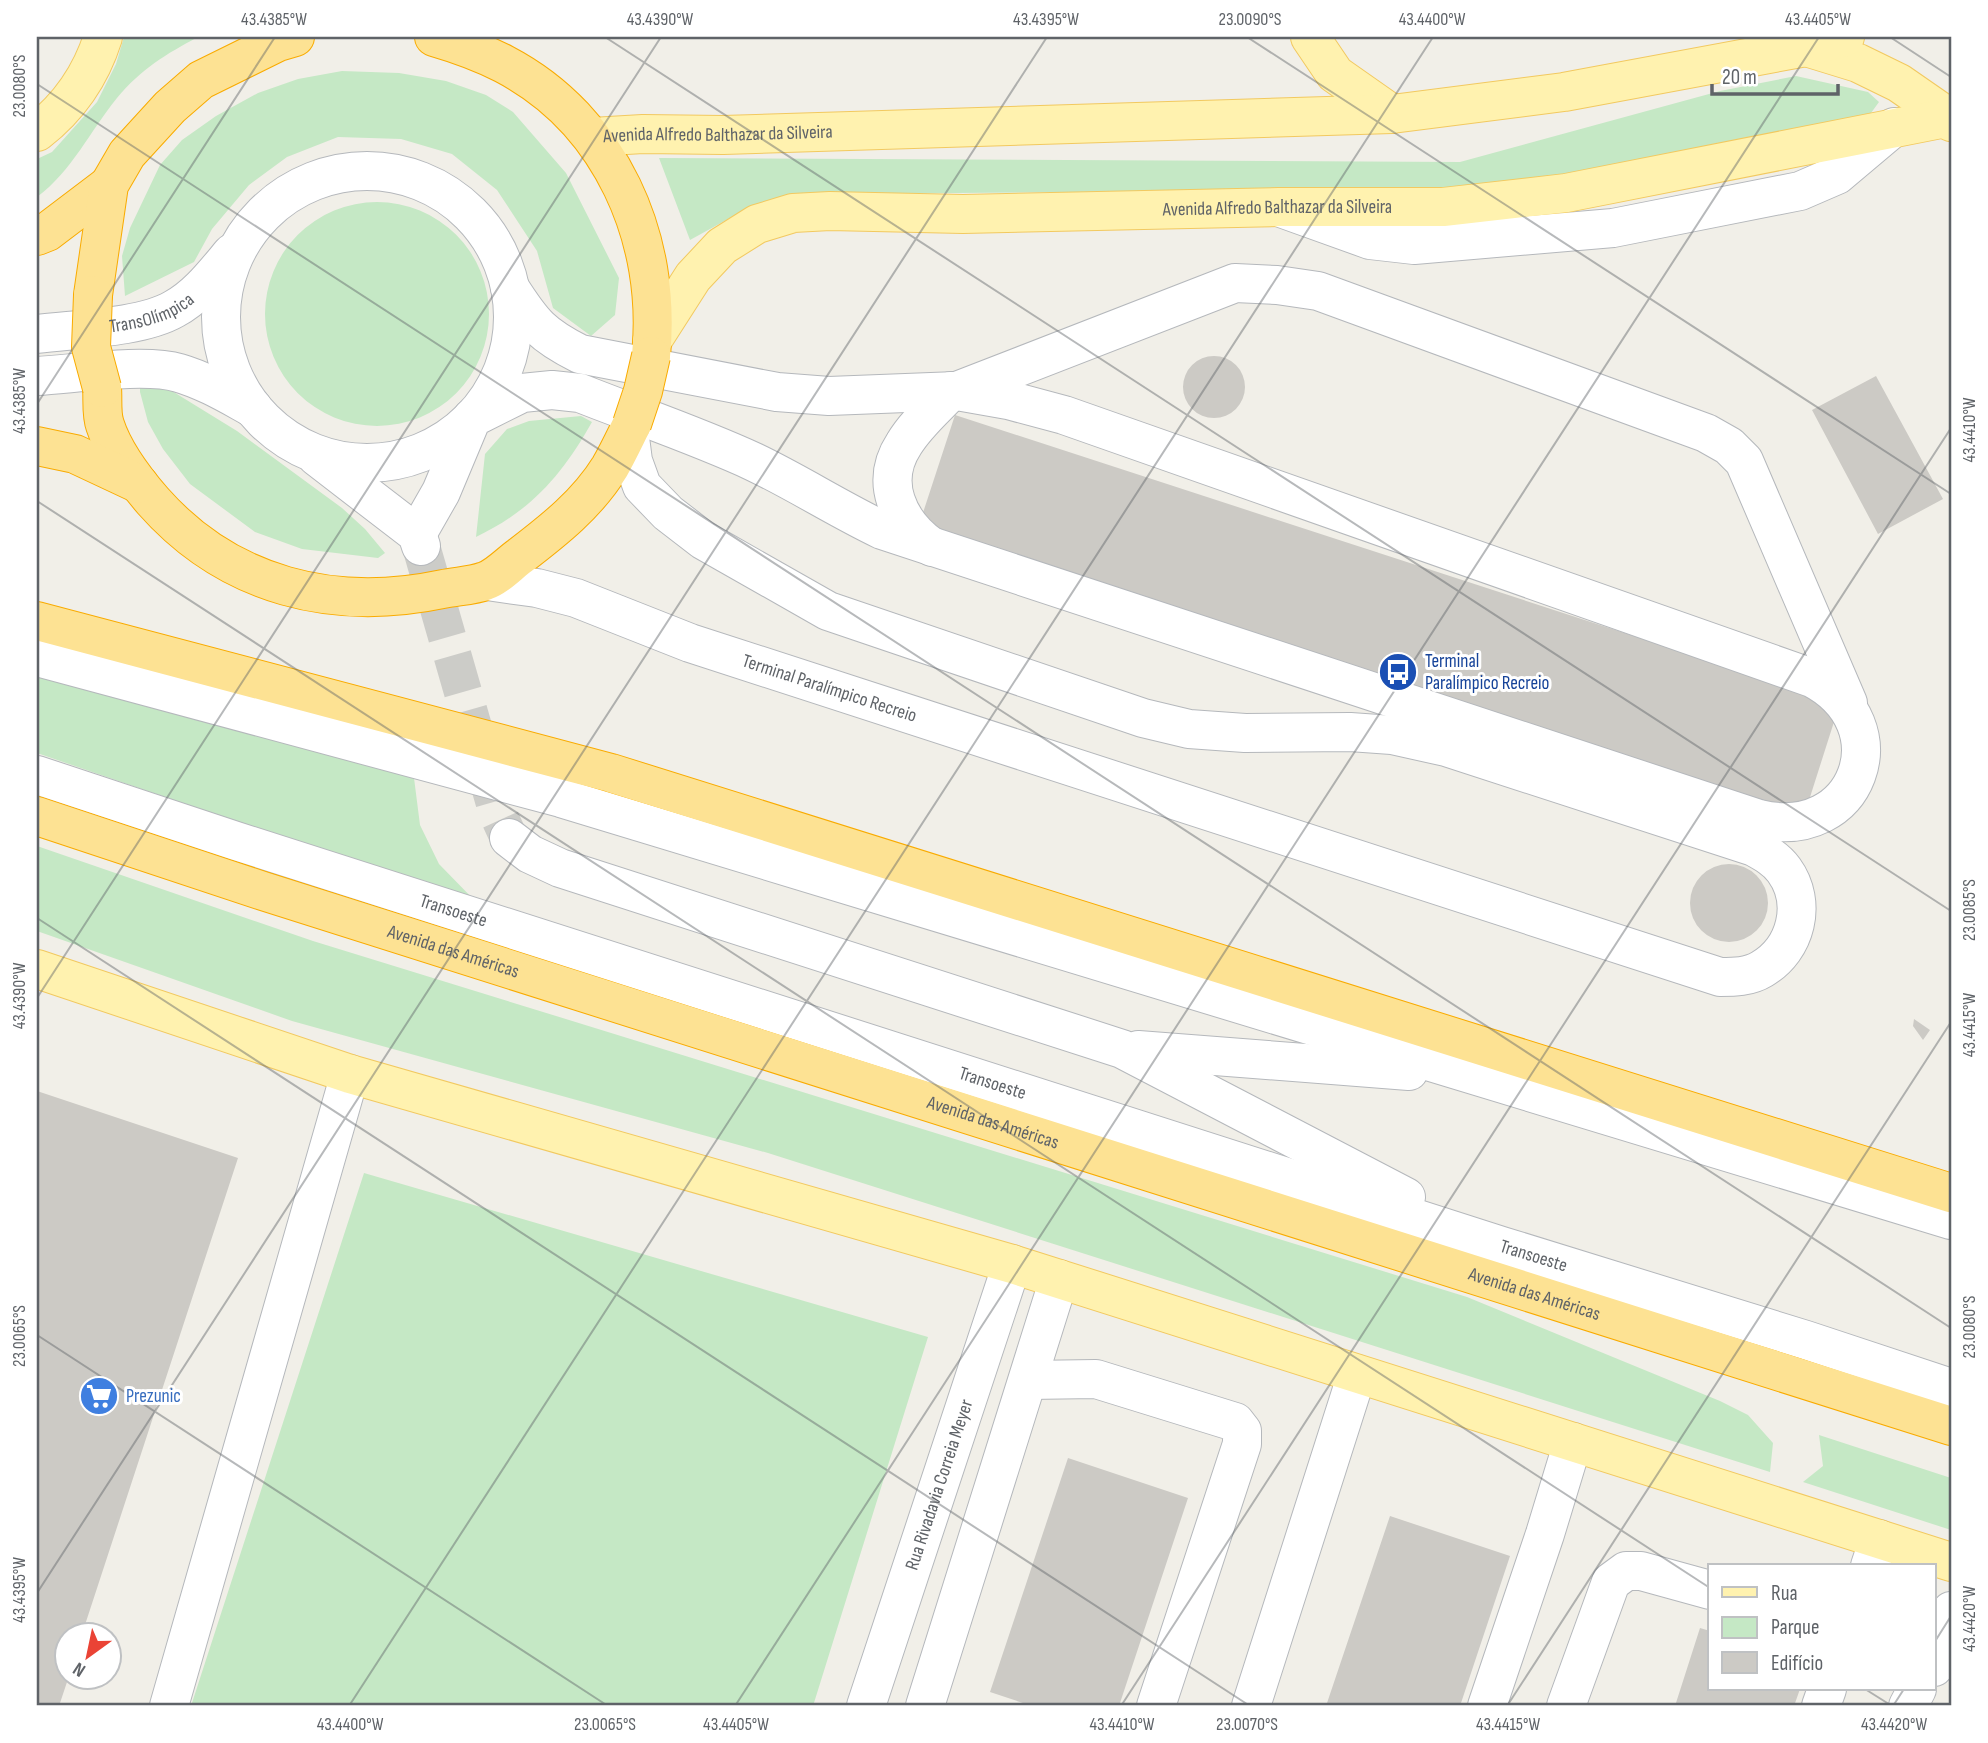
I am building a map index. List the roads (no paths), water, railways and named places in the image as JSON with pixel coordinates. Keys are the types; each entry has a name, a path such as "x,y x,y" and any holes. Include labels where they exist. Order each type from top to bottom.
{"highway":[{"path":"295,37 278,42 201,80 170,107 127,154 110,185 93,295 91,347 102,388 104,423 139,484 164,513 193,539 259,578 295,589 372,599 410,596 487,581 554,531 584,501 610,467 630,427 651,349 653,297 644,243 634,212 616,173 592,137 537,85 506,65 467,43 434,37"},
{"path":"37,236 47,232 110,185"},
{"path":"37,446 75,454 139,484"},
{"path":"37,621 611,773 1951,1193"},
{"name":"Avenida das Américas","path":"37,816 276,895 1951,1426"}],"main road":[{"path":"37,132 62,109 84,80 97,56 103,37"},
{"path":"1310,37 1335,74 1392,114"},
{"name":"Avenida Alfredo Balthazar da Silveira","path":"592,137 643,134 737,135 1392,114 1564,92 1806,47 1845,37"},
{"path":"1806,47 1858,63 1899,83 1950,119"},
{"name":"Avenida Alfredo Balthazar da Silveira","path":"651,349 693,277 722,246 757,225 793,213 830,211 963,214 1279,207 1443,207 1566,193 1894,127 1950,119"},
{"path":"37,969 350,1074 1012,1264 1573,1442 1874,1553 1951,1562"}],"street":[{"path":"310,451 344,460 379,462 413,456 445,441 472,418 494,390 507,358 513,324 510,288 499,254 480,225 454,201 424,183 390,173 355,171 320,178 288,193 261,215 240,243 226,276 220,310 223,345 234,379 254,409 279,433 310,451 419,540 472,418 522,393 552,390 580,393 751,461 882,530 936,549 1774,822 1788,823 1817,817 1830,810 1850,788 1856,775 1861,753 1859,732 1854,718 1744,461 1729,446 1706,433 1318,291 1235,283 954,391 902,446 894,473 896,502 901,515 909,527 936,549"},
{"name":"TransOlímpica","path":"37,334 143,321 174,309 202,288 240,243"},
{"path":"510,288 531,321 552,340 580,354 777,392 829,396 954,391 1008,400 1064,415 1812,678 1837,693 1854,718"},
{"path":"37,376 145,369 176,372 204,381 254,409"},
{"name":"Terminal Paralímpico Recreio","path":"487,581 537,588 576,598 690,643 1720,977 1741,977 1760,970 1778,957 1790,940 1797,920 1797,902 1792,884 1783,868 1754,847 1446,747 1419,741 1350,732 1245,733 1189,729 1143,718 828,611 703,540 668,513 642,485 633,461 630,427"},
{"path":"37,657 561,797 1951,1220"},
{"name":"Transoeste","path":"37,775 1951,1388"},
{"path":"509,838 530,854 560,869 1122,1049 1502,1246"},
{"path":"1122,1049 1483,1077"},
{"path":"169,1706 350,1074"},
{"name":"Rua Rivadavia Correia Meyer","path":"866,1706 1012,1264"},
{"path":"925,1706 1059,1279"},
{"path":"1251,1706 1357,1374"},
{"path":"1028,1380 1096,1378 1235,1422 1242,1431 1242,1444 1156,1706"},
{"path":"1487,1706 1573,1442"},
{"path":"1566,1706 1611,1582 1626,1571 1641,1571 1708,1589"},
{"path":"1936,1660 1951,1611"},
{"path":"1908,1706 1916,1690"}],"tunnel":[{"path":"421,546 498,814 509,838"}],"place":[{"name":"Terminal Paralímpico Recreio","path":"1398,672"},
{"name":"Prezunic","path":"99,1396"}]}
